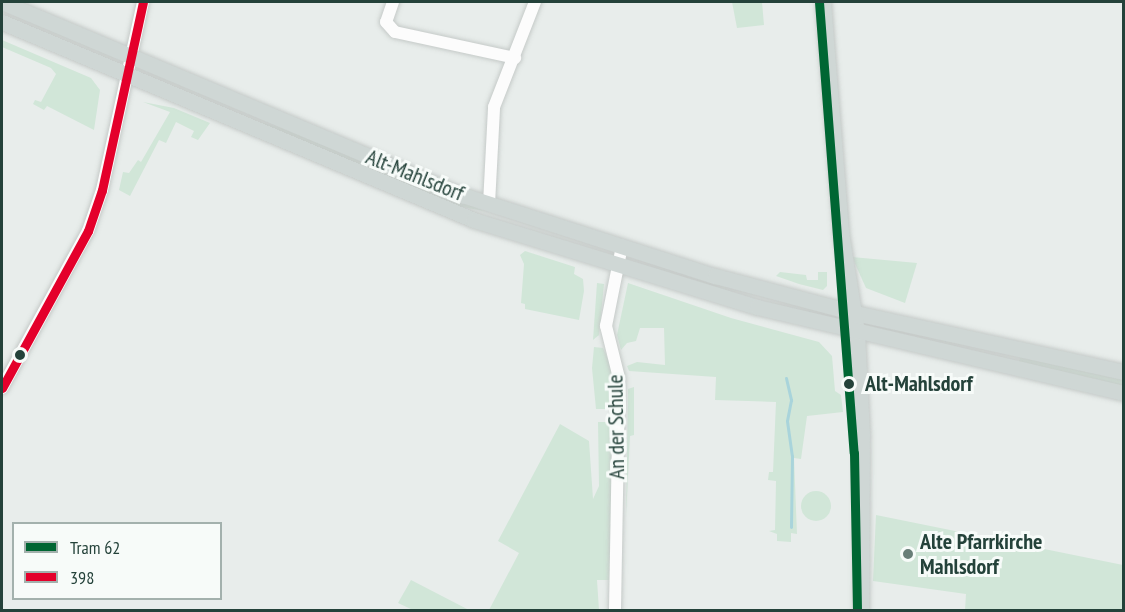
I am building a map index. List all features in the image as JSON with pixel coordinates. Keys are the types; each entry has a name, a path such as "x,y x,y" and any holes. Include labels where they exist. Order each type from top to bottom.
{"main road":[{"name":"Alt-Mahlsdorf","path":"2,2 436,185 489,204 715,276 855,313 1124,372"},
{"path":"823,2 841,232 857,332 862,435 861,610"},
{"name":"Alt-Mahlsdorf","path":"2,22 474,220 732,300 857,332 1124,393"}],"street":[{"path":"2,388 88,231 102,190 125,75 143,2"},
{"path":"393,2 386,22 395,32 515,58"},
{"path":"489,204 494,107 535,2"},
{"name":"An der Schule","path":"615,610 619,378 606,326 622,246"}],"green space":[{"path":"732,2 762,2 764,25 737,28"},
{"path":"2,40 91,78 100,90 94,130 47,106 44,110 33,104 35,100 41,102 56,74 51,68 2,47"},
{"path":"143,102 174,108 210,123 198,140 191,137 194,131 176,122 166,143 159,140 130,196 119,190 123,172 129,173 138,160 141,162 170,112"},
{"path":"260,122 292,131 484,211 452,205"},
{"path":"525,251 575,267 574,274 583,279 584,291 579,320 525,309 525,304 521,303 524,264 520,255"},
{"path":"852,257 917,263 905,303 866,288"},
{"path":"780,272 806,275 807,280 818,280 818,272 827,272 827,286 823,290 799,284 776,276"},
{"path":"597,283 604,284 599,335 593,340"},
{"path":"628,283 731,318 819,342 832,356 835,391 841,395 843,412 807,416 801,459 794,458 797,534 791,533 791,542 777,541 777,534 769,531 775,530 776,481 768,480 769,472 773,472 776,402 715,400 716,377 629,371 627,366 637,362 665,365 664,328 640,328 636,341 627,343 621,350 617,335"},
{"path":"594,347 603,348 613,370 613,409 596,409 592,368"},
{"path":"1020,357 1123,378 1123,387 1019,363"},
{"path":"634,387 634,435 630,436 626,518 628,389"},
{"path":"598,422 613,422 610,580 597,580 599,610 489,610 519,553 498,541 560,424 589,441 593,499 599,486"},
{"path":"816,491 827,495 831,506 827,517 816,521 805,517 801,506 805,495"},
{"path":"876,515 1123,565 1123,610 965,610 966,594 873,581"},
{"path":"411,580 469,610 413,610 398,603"}],"waterway":[{"path":"786,378 791,400 787,421 792,456 791,527"}],"tram line":[{"name":"62","path":"819,2 854,453 857,610"}],"transit line":[{"name":"398","path":"2,388 88,231 102,190 143,2"}],"place":[{"name":"Alt-Mahlsdorf","path":"849,384"},
{"name":"Alte Pfarrkirche Mahlsdorf","path":"908,554"}]}
